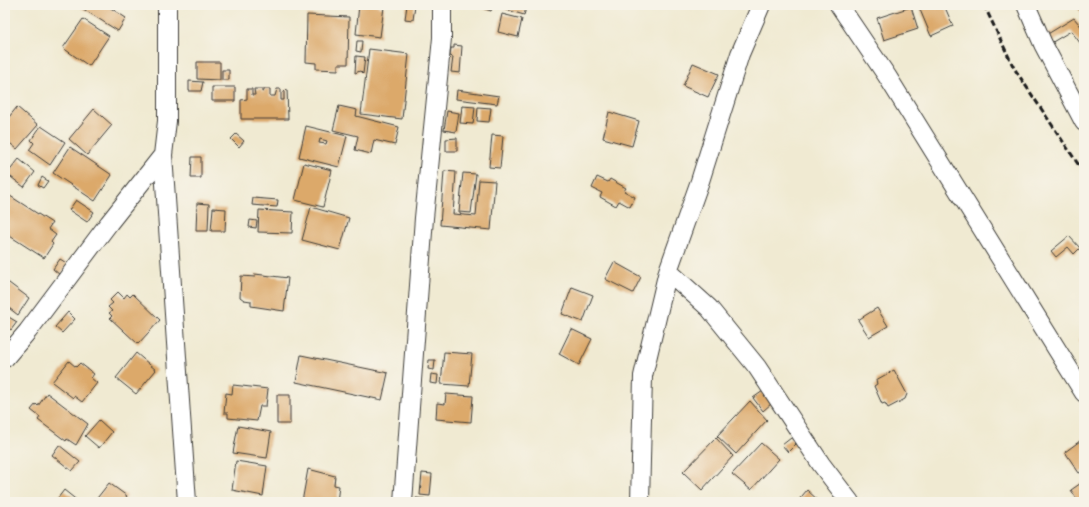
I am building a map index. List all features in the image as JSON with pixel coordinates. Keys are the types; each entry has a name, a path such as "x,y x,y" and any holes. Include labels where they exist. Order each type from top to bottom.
{"street":[{"path":"167,5 167,121 163,155 187,502"},
{"path":"403,502 424,218 442,38 442,5"},
{"path":"640,502 643,376 668,271 700,181 740,54 761,5"},
{"path":"839,5 887,76 1084,393"},
{"path":"1026,5 1043,44 1084,122"},
{"path":"5,358 28,331 109,223 163,155"},
{"path":"668,271 709,308 757,367 821,464 850,502"}],"building":[{"path":"77,5 106,5 126,18 118,31"},
{"path":"359,5 379,5 378,7 384,7 380,37 356,34"},
{"path":"407,5 415,5 413,20 405,19"},
{"path":"483,5 493,5 491,11 482,8"},
{"path":"505,5 527,5 524,15 504,9"},
{"path":"886,5 896,5 888,8"},
{"path":"918,5 944,5 953,26 931,36"},
{"path":"1075,5 1084,5 1084,10 1081,12"},
{"path":"911,7 918,29 884,40 877,18"},
{"path":"502,14 522,19 518,37 498,32"},
{"path":"307,15 349,17 348,64 338,64 338,70 316,69 316,63 306,62"},
{"path":"1074,18 1084,30 1084,48 1071,31 1051,43 1046,35"},
{"path":"83,19 109,36 89,66 63,48"},
{"path":"357,41 362,41 361,52 356,51"},
{"path":"454,45 462,46 460,73 451,72 453,57 450,56 451,48 454,48"},
{"path":"369,49 409,54 402,119 361,114"},
{"path":"356,56 365,57 363,74 360,71 355,73"},
{"path":"197,62 220,62 220,80 197,79"},
{"path":"693,63 719,74 708,97 683,86"},
{"path":"222,70 229,70 229,80 222,80"},
{"path":"189,81 203,82 201,91 189,91"},
{"path":"212,87 235,87 235,101 212,101"},
{"path":"247,89 252,89 252,95 255,95 254,89 262,89 262,92 264,89 270,89 270,96 275,96 277,89 281,89 281,100 284,100 284,92 287,89 288,119 241,119 241,100 247,99"},
{"path":"457,90 499,96 497,104 456,99"},
{"path":"339,106 357,110 356,116 399,127 395,145 374,140 371,154 355,150 358,136 333,130"},
{"path":"462,106 475,107 473,124 460,123"},
{"path":"17,107 38,125 17,149 5,139 5,122"},
{"path":"478,107 491,108 489,122 477,121"},
{"path":"94,109 112,125 87,155 69,139"},
{"path":"447,111 459,113 456,132 444,130"},
{"path":"609,112 639,121 632,146 603,138"},
{"path":"41,126 65,142 50,165 29,150 34,143 31,140"},
{"path":"306,126 347,136 339,167 299,157","holes":["320,139 327,141 326,144 319,143"]},
{"path":"236,134 244,141 239,147 231,139"},
{"path":"492,135 503,136 500,168 489,167"},
{"path":"457,138 457,151 446,151 446,139"},
{"path":"70,147 112,175 95,201 53,173"},
{"path":"192,157 201,157 201,178 191,178"},
{"path":"19,159 35,172 24,187 7,174"},
{"path":"304,163 332,170 323,207 295,200"},
{"path":"444,171 456,172 453,214 476,216 479,180 495,181 491,230 440,225"},
{"path":"463,173 476,174 471,213 459,212"},
{"path":"42,177 48,181 43,188 38,185"},
{"path":"597,177 608,182 610,179 626,188 624,191 635,197 630,207 619,201 616,206 600,197 602,193 592,188"},
{"path":"7,194 52,223 48,229 56,235 51,242 53,244 44,258 5,233 5,197"},
{"path":"253,198 278,200 277,207 252,205"},
{"path":"76,200 94,212 87,222 69,210"},
{"path":"197,203 209,204 208,231 196,231"},
{"path":"311,207 349,218 340,250 302,240"},
{"path":"213,208 226,209 225,231 211,231"},
{"path":"259,210 293,212 292,233 258,232"},
{"path":"250,220 257,221 256,228 249,227"},
{"path":"1069,236 1080,248 1074,254 1068,247 1056,257 1051,251"},
{"path":"60,259 68,264 60,275 53,269"},
{"path":"614,262 641,277 633,293 605,279"},
{"path":"255,274 288,278 284,311 251,306 251,301 244,300 240,297 241,276 255,277"},
{"path":"5,280 29,298 18,315 5,305"},
{"path":"572,287 593,295 583,322 562,314"},
{"path":"118,292 124,298 127,294 130,297 133,294 160,320 138,344 110,318 112,316 109,313 112,311 108,307 113,303 110,300"},
{"path":"877,308 888,326 869,337 858,320"},
{"path":"68,312 75,319 62,333 55,327"},
{"path":"7,316 17,322 11,330 5,325 5,319"},
{"path":"571,329 592,339 579,365 559,354"},
{"path":"1084,335 1084,345 1079,340"},
{"path":"444,352 472,354 469,386 441,384"},
{"path":"136,353 156,370 136,394 116,378"},
{"path":"301,355 388,373 382,400 296,382"},
{"path":"429,360 435,360 434,370 428,369"},
{"path":"69,361 76,367 80,363 94,374 91,378 97,383 82,402 74,396 73,398 52,382"},
{"path":"894,370 907,394 905,399 888,408 885,403 882,404 874,386 877,384 876,380"},
{"path":"431,374 438,375 437,384 430,383"},
{"path":"233,385 268,389 266,406 260,406 257,421 228,418 228,413 224,413 226,393 232,394"},
{"path":"763,391 772,403 763,411 753,398"},
{"path":"47,393 88,424 76,445 67,439 66,441 38,420 40,417 31,410 36,404 38,406"},
{"path":"446,394 473,396 471,422 436,419 437,403 445,404"},
{"path":"277,395 290,395 290,424 277,424"},
{"path":"750,401 767,420 736,454 717,436"},
{"path":"99,420 112,432 99,448 85,436"},
{"path":"238,426 271,432 267,458 233,453"},
{"path":"716,438 733,456 702,490 683,472"},
{"path":"791,438 796,444 788,452 782,445"},
{"path":"1084,438 1084,474 1083,471 1079,473 1065,452"},
{"path":"761,443 779,459 751,490 732,474"},
{"path":"59,445 80,462 72,471 52,455"},
{"path":"236,461 267,466 263,496 232,490"},
{"path":"308,469 335,476 334,485 339,486 337,502 302,502"},
{"path":"422,473 432,474 430,496 420,495"},
{"path":"1084,481 1084,502 1079,502 1071,490"},
{"path":"109,483 127,496 123,502 94,502"},
{"path":"64,490 79,502 55,502"},
{"path":"807,490 820,502 797,502"},
{"path":"416,498 425,499 425,502 415,502"}],"railway":[{"path":"984,5 1014,68 1084,173"}]}
